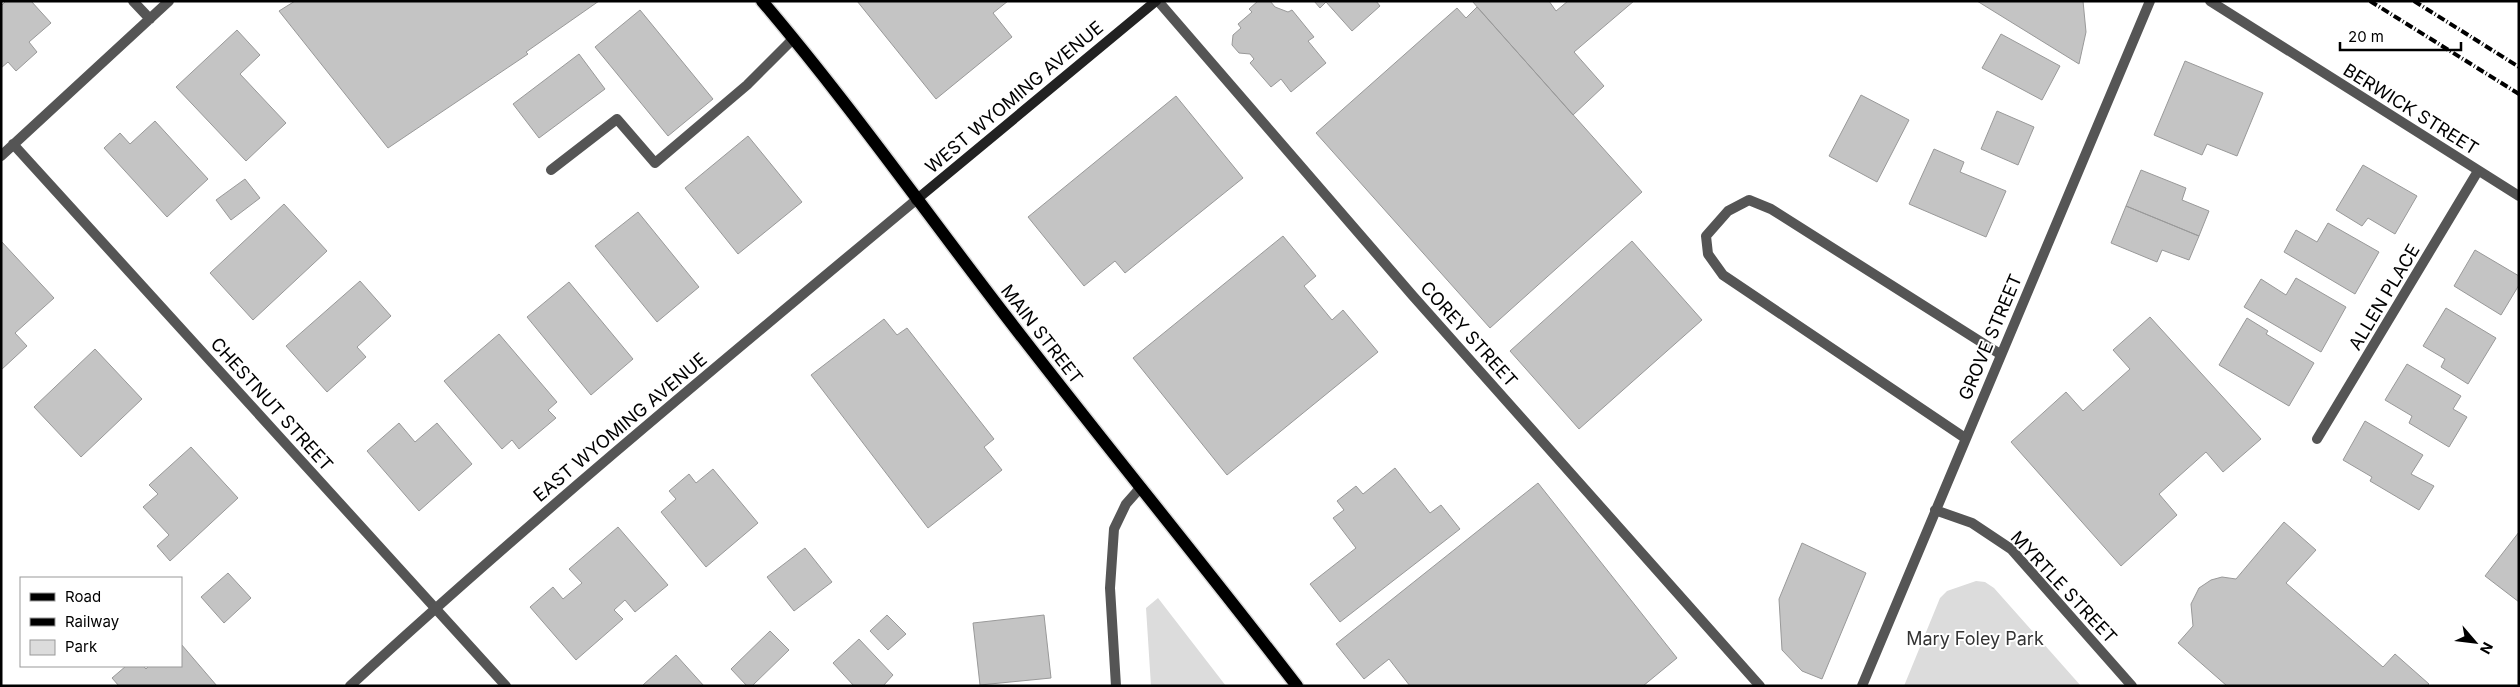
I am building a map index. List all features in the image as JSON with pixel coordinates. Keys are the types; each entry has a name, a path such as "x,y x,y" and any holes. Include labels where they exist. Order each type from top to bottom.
{"main road":[{"name":"MAIN STREET","path":"762,1 847,105 916,200 1297,686"},
{"name":"WEST WYOMING AVENUE","path":"916,200 1157,1"}],"street":[{"path":"133,1 150,19"},
{"path":"1,156 169,1"},
{"name":"COREY STREET","path":"1157,1 1413,296 1760,686"},
{"name":"GROVE STREET","path":"1862,686 2150,1"},
{"name":"BERWICK STREET","path":"2210,1 2519,196"},
{"path":"551,170 616,119 655,163 746,85 793,39"},
{"name":"CHESTNUT STREET","path":"14,144 506,686"},
{"name":"ALLEN PLACE","path":"2318,439 2478,171"},
{"name":"EAST WYOMING AVENUE","path":"350,686 435,608 634,434 916,200"},
{"path":"1965,438 1723,275 1708,254 1706,236 1728,211 1749,200 1771,208 2000,354"},
{"path":"1116,686 1110,588 1114,529 1126,504 1140,487"},
{"name":"MYRTLE STREET","path":"1936,510 1972,523 2011,549 2132,686"}],"green space":[{"name":"Mary Foley Park","path":"1976,581 1985,582 1994,588 2081,686 1904,686 1940,598 1947,591"},
{"path":"1158,598 1226,686 1151,686 1146,608"}],"building":[{"path":"6,1 31,1 51,23 29,42 37,52 16,71 8,62 1,68 1,6"},
{"path":"295,1 599,1 526,52 528,54 388,148 279,11"},
{"path":"857,1 1008,1 993,13 1012,37 936,99"},
{"path":"1258,1 1270,1 1275,7 1288,12 1292,10 1314,37 1308,41 1326,63 1291,92 1281,79 1271,87 1250,63 1254,59 1250,54 1239,53 1232,45 1233,35 1241,28 1238,24 1252,12 1249,9"},
{"path":"1314,1 1376,1 1380,6 1352,31 1326,2 1320,8"},
{"path":"1472,1 1549,1 1556,11 1568,1 1634,1 1574,52 1604,86 1573,115"},
{"path":"1977,1 2083,1 2086,32 2079,64"},
{"path":"1477,7 1642,192 1490,328 1316,133 1457,8 1466,18"},
{"path":"640,10 713,99 668,136 595,47"},
{"path":"237,30 260,55 240,74 286,123 246,161 176,87"},
{"path":"2001,34 2060,66 2042,100 1982,68"},
{"path":"579,54 605,89 539,138 513,104"},
{"path":"2185,61 2263,93 2237,156 2207,144 2202,155 2154,135"},
{"path":"1861,95 1909,120 1877,182 1829,156"},
{"path":"1176,96 1243,178 1125,273 1115,261 1084,286 1028,217"},
{"path":"1997,111 2034,127 2018,165 1981,149"},
{"path":"155,121 208,179 167,217 104,148 120,133 130,144"},
{"path":"748,136 802,202 738,254 685,188"},
{"path":"1934,149 1964,162 1960,172 2006,191 1986,237 1909,204"},
{"path":"2363,165 2417,196 2395,234 2368,218 2362,226 2336,210"},
{"path":"2141,170 2186,188 2182,200 2209,211 2199,236 2126,206"},
{"path":"245,179 260,198 231,220 216,200"},
{"path":"284,204 327,251 253,320 210,273"},
{"path":"2126,206 2199,236 2189,260 2162,250 2157,262 2111,243"},
{"path":"638,212 699,287 657,322 595,246"},
{"path":"2328,223 2379,252 2355,294 2284,252 2296,230 2317,242"},
{"path":"1283,236 1316,276 1304,286 1332,320 1343,310 1378,352 1227,475 1133,358"},
{"path":"1,241 54,298 15,333 27,346 1,370"},
{"path":"1632,241 1702,320 1579,429 1510,351"},
{"path":"2475,250 2519,276 2519,285 2501,315 2454,286"},
{"path":"2296,278 2346,307 2321,352 2244,307 2261,279 2286,295"},
{"path":"360,281 391,316 357,347 366,357 327,392 286,346"},
{"path":"569,282 633,359 591,395 527,317"},
{"path":"2446,308 2496,338 2468,384 2441,367 2445,359 2423,346"},
{"path":"2150,317 2261,439 2223,472 2206,452 2159,494 2177,515 2121,566 2011,442 2066,392 2083,411 2130,369 2113,350"},
{"path":"2247,318 2268,331 2266,334 2314,363 2289,406 2219,365"},
{"path":"884,319 897,335 907,328 994,439 984,447 1002,470 928,528 811,375"},
{"path":"499,334 557,402 548,410 556,418 519,449 512,440 502,449 444,381"},
{"path":"95,349 142,399 81,457 34,407"},
{"path":"2407,364 2461,396 2453,409 2467,417 2449,447 2409,423 2412,416 2385,400"},
{"path":"2365,421 2423,455 2411,474 2434,486 2419,510 2370,481 2372,477 2343,460"},
{"path":"399,423 415,442 437,423 472,464 419,511 367,451"},
{"path":"191,447 238,498 170,561 157,546 169,535 143,507 158,494 149,485"},
{"path":"1395,468 1430,513 1441,505 1460,529 1340,622 1310,584 1356,548 1333,518 1344,510 1337,501 1356,486 1363,494"},
{"path":"713,469 758,523 706,567 661,512 676,499 669,491 689,474 696,483"},
{"path":"1538,483 1677,658 1643,686 1410,686 1389,659 1364,679 1336,644"},
{"path":"2284,522 2316,550 2286,583 2383,667 2395,654 2429,684 2427,686 2227,686 2178,643 2193,626 2191,604 2199,588 2211,580 2222,577 2236,579"},
{"path":"618,527 668,585 635,612 625,600 614,610 623,619 576,660 530,607 553,587 563,599 582,583 569,569"},
{"path":"2519,532 2519,602 2485,576"},
{"path":"1802,543 1866,573 1822,679 1802,671 1782,650 1779,599"},
{"path":"805,548 832,582 794,611 767,577"},
{"path":"228,573 251,598 224,623 201,597"},
{"path":"887,615 906,634 888,650 870,631"},
{"path":"1044,615 1051,678 980,685 973,623"},
{"path":"770,631 789,650 752,686 747,686 731,669"},
{"path":"859,639 893,675 883,686 854,686 833,663"},
{"path":"182,645 217,686 119,686 112,678 125,667 144,667 146,669 148,667 182,667"},
{"path":"676,655 704,686 643,685"}],"railway":[{"path":"2370,1 2519,94"},
{"path":"2414,1 2519,67"}]}
